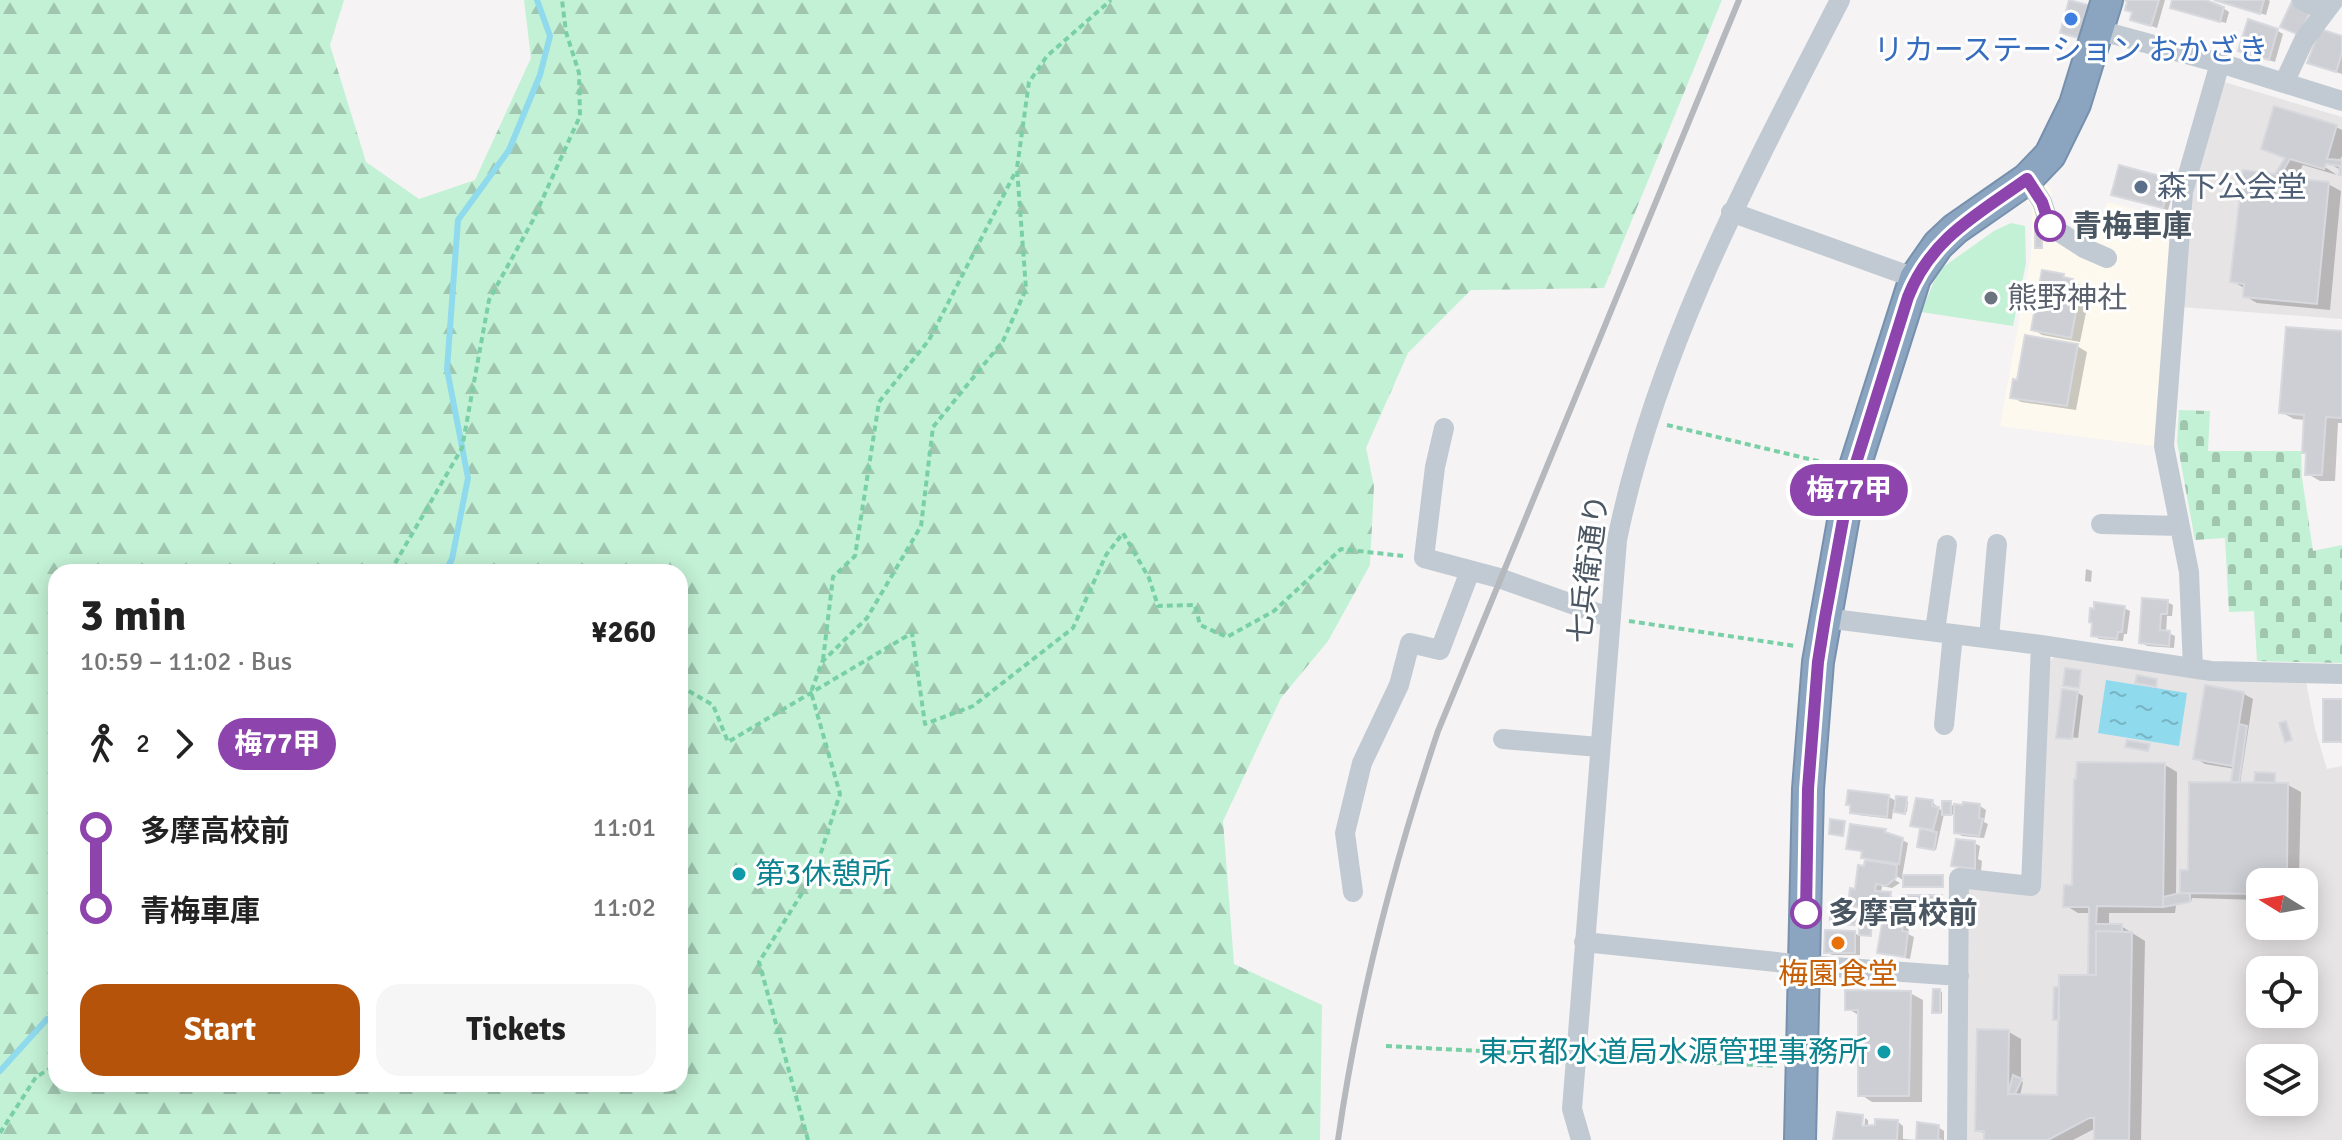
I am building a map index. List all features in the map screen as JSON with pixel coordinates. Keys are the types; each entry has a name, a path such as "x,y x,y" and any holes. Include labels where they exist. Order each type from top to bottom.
{"highway":[{"path":"1800,1140 1808,789 1820,650 1854,470 1915,278 1938,245 1955,229 2027,179 2050,155 2075,104 2107,0"}],"street":[{"name":"七兵衛通り","path":"1581,1140 1572,1109 1617,540 1626,499 1649,421 1683,327 1731,212 1840,0"},
{"path":"2284,83 2304,40 2330,5 2302,0"},
{"path":"2098,30 2220,63 2342,101"},
{"path":"2193,668 2189,572 2164,446 2179,221 2190,163 2220,63"},
{"path":"2027,179 2042,202 2050,226 2084,248 2107,258"},
{"path":"1731,212 1915,278"},
{"path":"1444,428 1435,467 1424,558 1499,578 1611,618"},
{"path":"2101,524 2180,526"},
{"path":"1989,638 1997,544"},
{"path":"1944,725 1947,545"},
{"path":"1353,892 1345,833 1362,763 1399,685 1410,643 1440,650 1470,571"},
{"path":"1825,618 2193,668 2342,674"},
{"path":"1957,1140 1959,878 2031,886 2041,645"},
{"path":"1503,739 1599,747"},
{"path":"1584,942 1805,965 1959,976"}],"path":[{"path":"395,564 462,448 489,300 533,220 580,116 579,73 566,32 562,0"},
{"path":"822,662 867,618 921,526 933,427 1003,341 1026,289 1017,168 1029,82 1047,56 1111,0"},
{"path":"808,1140 759,962 814,874 840,794 811,692 822,662 833,577 855,556 879,402 929,340 1017,168"},
{"path":"1649,421 1854,470"},
{"path":"688,691 713,705 728,742 912,633 925,724 973,706 1073,628 1106,555 1123,533 1149,578 1158,606 1195,605 1200,625 1227,637 1274,611 1341,549 1424,558"},
{"path":"1611,618 1820,650"},
{"path":"0,1133 36,1077 48,1070"}],"shaded area":[{"path":"2224,82 2342,117 2342,319 2181,307 2189,197"},
{"path":"2042,178 2052,193 2048,218 2096,239 2107,202 2172,219 2160,447 2000,426 2031,254 2032,206 2023,199"},
{"path":"2055,655 2306,681 2327,769 2342,766 2342,1140 1962,1140 1965,891 1973,886 2035,893 2047,666"}],"green space":[{"path":"0,0 344,0 330,45 366,162 419,199 475,180 531,58 524,0 1722,0 1604,288 1471,290 1408,353 1366,448 1374,486 1370,565 1328,641 1281,698 1223,821 1234,964 1322,1005 1320,1140 0,1140"},
{"path":"2011,223 2025,226 2026,263 2013,326 1921,312 1939,270 1994,231"},
{"path":"2179,410 2210,411 2208,451 2301,451 2313,551 2342,545 2342,663 2257,661 2254,611 2229,612 2225,538 2195,540 2177,442"}],"water":[{"path":"2106,680 2187,693 2179,746 2098,733"}],"building":[{"path":"2069,0 2088,5 2079,38 2060,33"},
{"path":"2125,0 2159,0 2151,26 2130,20 2132,12 2125,10"},
{"path":"2172,0 2206,0 2224,7 2220,22 2170,8"},
{"path":"2214,0 2264,0 2260,14"},
{"path":"2292,1 2311,10 2299,35 2280,27"},
{"path":"2248,19 2278,29 2269,60 2238,51"},
{"path":"2320,29 2342,36 2342,53 2336,72 2307,63"},
{"path":"2274,106 2337,125 2327,159 2341,160 2342,157 2342,175 2339,175 2340,166 2326,164 2324,169 2290,159 2280,176 2277,199 2289,200 2292,178 2329,182 2317,304 2243,297 2244,284 2230,282 2243,170 2275,174 2285,158 2261,149"},
{"name":"森下公会堂","path":"2119,165 2171,179 2163,208 2111,195"},
{"path":"2035,231 2042,231 2042,248 2035,248"},
{"path":"2042,270 2064,274 2063,277 2073,279 2072,284 2081,286 2071,338 2031,330"},
{"path":"2286,327 2342,331 2342,418 2326,417 2322,475 2305,475 2306,453 2302,453 2304,415 2279,413"},
{"path":"2025,335 2078,344 2067,406 2010,398 2013,379 2017,380"},
{"path":"2142,598 2168,600 2167,614 2161,614 2160,630 2170,631 2169,646 2139,643"},
{"path":"2094,602 2125,606 2122,632 2118,632 2117,639 2091,636 2090,608 2094,609"},
{"path":"2065,668 2081,670 2079,688 2063,686"},
{"path":"2137,675 2157,679 2156,687 2135,683"},
{"path":"2205,685 2244,692 2232,766 2193,759"},
{"path":"2062,689 2078,691 2072,739 2056,738"},
{"path":"2323,699 2342,699 2342,742 2323,742"},
{"path":"2286,721 2292,740 2285,742 2279,723"},
{"path":"2239,724 2247,726 2239,782 2231,782"},
{"path":"2127,740 2150,744 2148,751 2125,747"},
{"path":"2077,762 2165,763 2163,907 2097,906 2096,924 2122,924 2122,932 2096,931 2096,975 2088,975 2089,907 2063,907 2064,885 2072,885"},
{"path":"2255,772 2275,773 2275,783 2254,782"},
{"path":"2189,782 2288,783 2287,868 2246,868 2246,894 2180,893 2180,870 2188,870"},
{"path":"1848,790 1889,795 1887,817 1850,813 1850,805 1846,805"},
{"path":"1896,796 1907,797 1905,814 1894,812"},
{"path":"1916,798 1933,800 1932,806 1939,807 1933,830 1910,826"},
{"path":"1942,801 1951,801 1951,815 1942,815"},
{"path":"1963,802 1980,804 1979,818 1983,819 1979,836 1954,833 1954,804 1962,805"},
{"path":"1830,819 1845,821 1843,836 1829,834"},
{"path":"1850,824 1886,829 1885,832 1903,838 1899,864 1861,858 1862,851 1846,849"},
{"path":"1920,829 1937,832 1934,850 1917,847"},
{"path":"1956,839 1975,841 1975,869 1951,866"},
{"path":"1865,860 1897,865 1896,878 1886,886 1876,884 1875,891 1891,892 1888,911 1848,906 1850,888 1855,889 1858,865 1864,866"},
{"path":"1903,875 1943,875 1943,887 1903,887"},
{"path":"2190,893 2190,902 2163,907 2163,897"},
{"path":"1901,895 1942,895 1942,906 1901,906"},
{"path":"1830,909 1856,910 1855,925 1830,924"},
{"path":"1884,912 1895,914 1894,920 1904,921 1902,931 1908,932 1905,957 1877,953"},
{"path":"1860,913 1872,914 1871,936 1859,935"},
{"path":"1825,930 1855,931 1855,953 1824,953"},
{"path":"2096,931 2132,932 2129,1140 2094,1140 2094,1118 2089,1118 2048,1140 1984,1140 1984,1131 1975,1131 1977,1029 2009,1030 2008,1094 2057,1095 2059,975 2096,975"},
{"path":"2054,987 2059,987 2059,1020 2053,1020"},
{"path":"1933,989 1940,989 1940,1013 1932,1013"},
{"name":"東京都水道局水源管理事務所","path":"1845,990 1911,991 1909,1096 1858,1096 1858,1010 1845,1010"},
{"path":"2013,1075 2022,1079 2015,1094 2008,1094"},
{"path":"1837,1112 1863,1115 1862,1126 1875,1125 1875,1119 1898,1120 1897,1140 1833,1140"},
{"path":"1917,1122 1939,1125 1938,1139 1942,1140 1916,1140"}],"waterway":[{"path":"449,564 468,478 447,369 458,220 509,150 540,75 550,36 537,0"},
{"path":"0,1071 48,1019"}],"railway":[{"path":"1338,1140 1356,1036 1379,933 1438,731 1739,0"}],"bus line":[{"name":"梅77甲","path":"1806,913 1808,789 1818,662 1825,618 1850,482 1908,297 1915,278 1938,245 1955,229 2027,179 2042,202 2050,226"}],"place":[{"name":"リカーステーション おかざき","path":"2071,19"},
{"name":"森下公会堂","path":"2141,187"},
{"name":"青梅車庫","path":"2050,226"},
{"name":"熊野神社","path":"1991,298"},
{"name":"第3休憩所","path":"739,874"},
{"name":"多摩高校前","path":"1806,913"},
{"name":"梅園食堂","path":"1838,943"},
{"name":"東京都水道局水源管理事務所","path":"1884,1052"}]}
